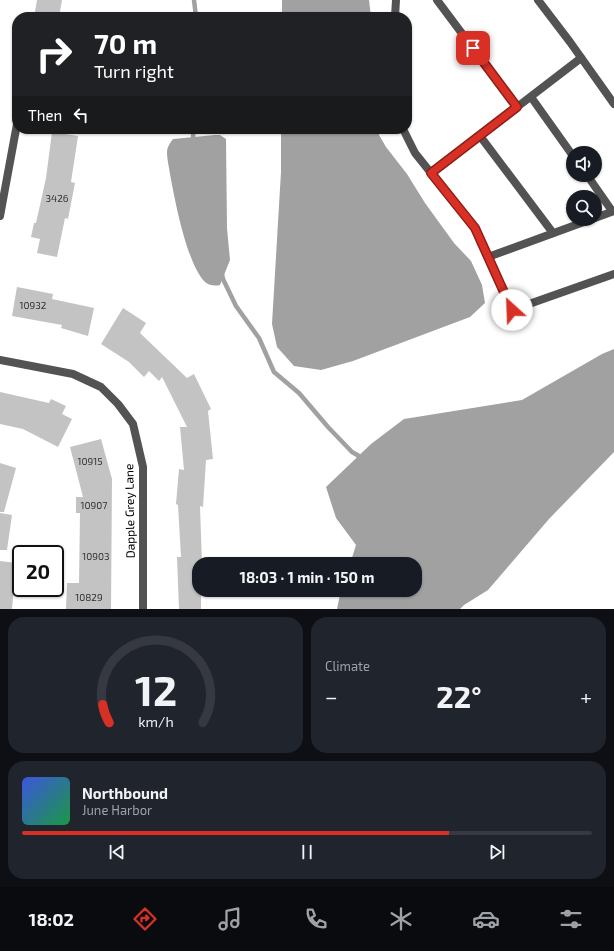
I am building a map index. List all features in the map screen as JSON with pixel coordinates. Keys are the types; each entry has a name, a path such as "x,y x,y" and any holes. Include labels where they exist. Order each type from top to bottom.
{"street":[{"path":"395,12 396,0"},
{"path":"437,0 517,107"},
{"path":"538,0 614,104"},
{"path":"431,173 581,58"},
{"path":"531,96 566,146"},
{"path":"0,216 15,134"},
{"path":"406,134 415,153 475,228 512,310 614,274"},
{"path":"480,136 553,233"},
{"path":"592,182 613,211 602,215"},
{"path":"488,257 572,226"},
{"name":"Dapple Grey Lane","path":"0,360 72,374 101,387 118,404 133,424 143,466 143,609"}],"shaded area":[{"path":"282,0 369,0 370,12 282,12"},
{"path":"281,134 379,134 386,147 407,174 425,203 454,243 471,261 482,285 485,303 470,317 353,361 321,370 294,366 277,347 272,324 281,172"},
{"path":"220,135 226,139 227,228 230,260 220,285 214,286 205,282 199,273 187,247 175,200 167,153 168,147 173,139"},
{"path":"614,349 614,452 549,519 488,590 460,609 337,609 340,597 422,597 422,557 352,557 356,545 336,518 326,487 371,444 404,419 522,400 602,354"}],"building":[{"path":"37,0 62,0 60,12 35,12"},
{"path":"52,134 78,136 71,182 75,183 68,219 65,218 57,257 37,253 40,239 31,237 34,223 36,223 46,178"},
{"path":"17,287 53,294 52,299 94,308 88,336 61,328 62,325 12,316"},
{"path":"123,308 146,323 140,333 187,378 194,374 211,409 208,411 213,459 206,460 203,507 200,506 202,557 192,557 192,597 201,597 201,609 179,609 177,557 181,557 178,505 176,504 179,469 184,470 180,427 187,427 162,377 159,381 149,371 144,377 129,362 101,344"},
{"path":"0,392 49,403 51,399 66,406 62,414 72,419 58,447 23,429 0,424"},
{"path":"101,439 112,479 111,609 66,609 67,583 79,583 80,513 76,513 76,497 83,497 70,447"},
{"path":"0,463 16,468 4,512 0,512"},
{"path":"0,513 12,515 7,550 0,550"},
{"path":"0,561 12,562 12,609 0,609"}],"waterway":[{"path":"194,0 195,12"},
{"path":"193,134 194,141"},
{"path":"222,274 236,306 259,338 274,372 299,393 328,427 352,452 359,456 358,461"}],"route":[{"path":"473,48 517,107 431,173 475,228 512,310"}]}
